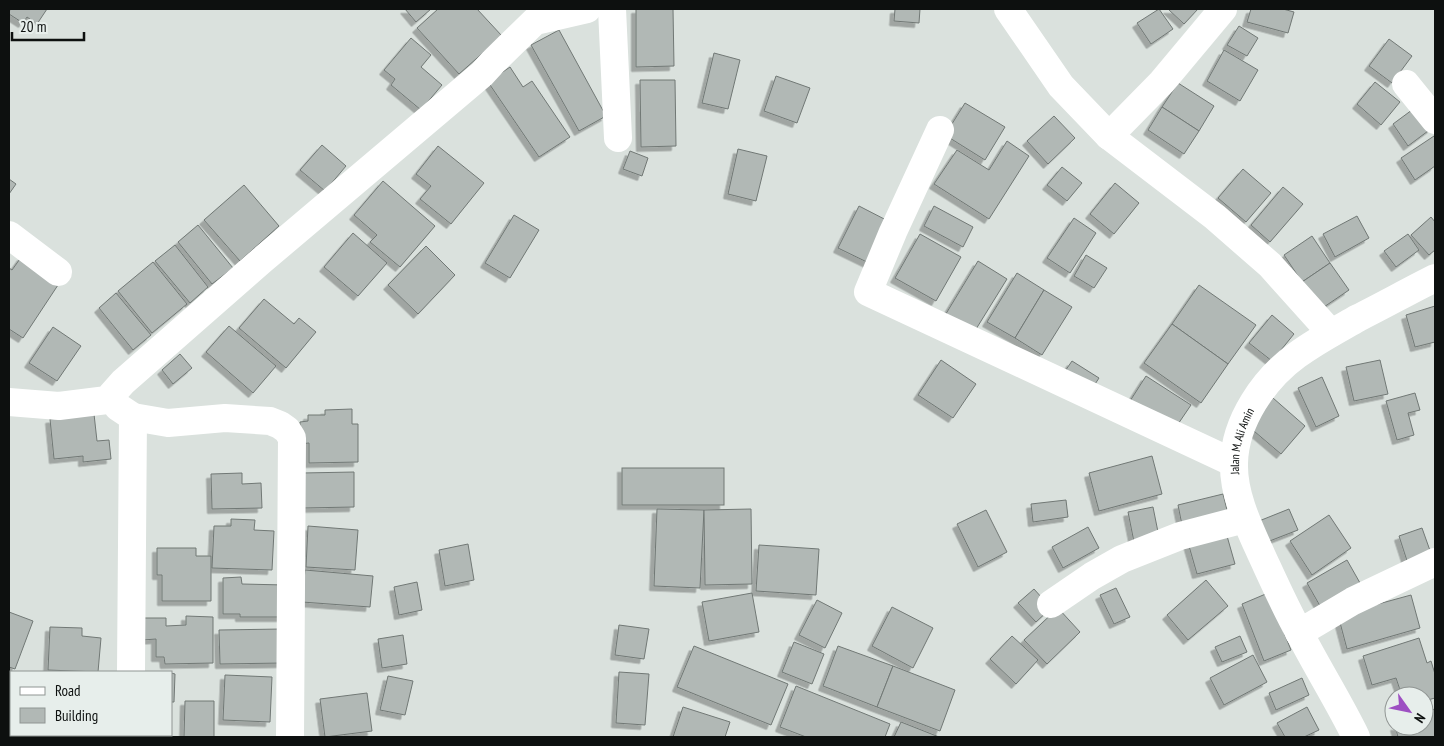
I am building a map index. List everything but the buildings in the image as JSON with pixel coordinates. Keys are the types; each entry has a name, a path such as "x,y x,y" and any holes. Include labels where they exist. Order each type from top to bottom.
{"street":[{"path":"107,400 123,382 261,260 482,74 535,21 588,9"},
{"path":"612,9 618,138"},
{"path":"1008,9 1061,86 1109,136 1215,218 1270,265 1331,333"},
{"path":"1109,136 1162,82 1223,9"},
{"path":"1406,84 1435,120"},
{"path":"940,130 893,232 868,292 1234,463"},
{"path":"9,235 58,272"},
{"name":"Jalan M. Ali Amin","path":"1356,737 1299,634 1245,519 1238,494 1234,463 1237,441 1243,421 1257,396 1277,373 1296,356 1331,333 1435,278"},
{"path":"9,402 59,406 107,400 133,417 168,423 225,418 270,421 287,430 292,438 290,737"},
{"path":"131,671 133,417"},
{"path":"1051,604 1092,576 1122,559 1180,536 1245,519"},
{"path":"1299,634 1353,601 1435,562"}]}
